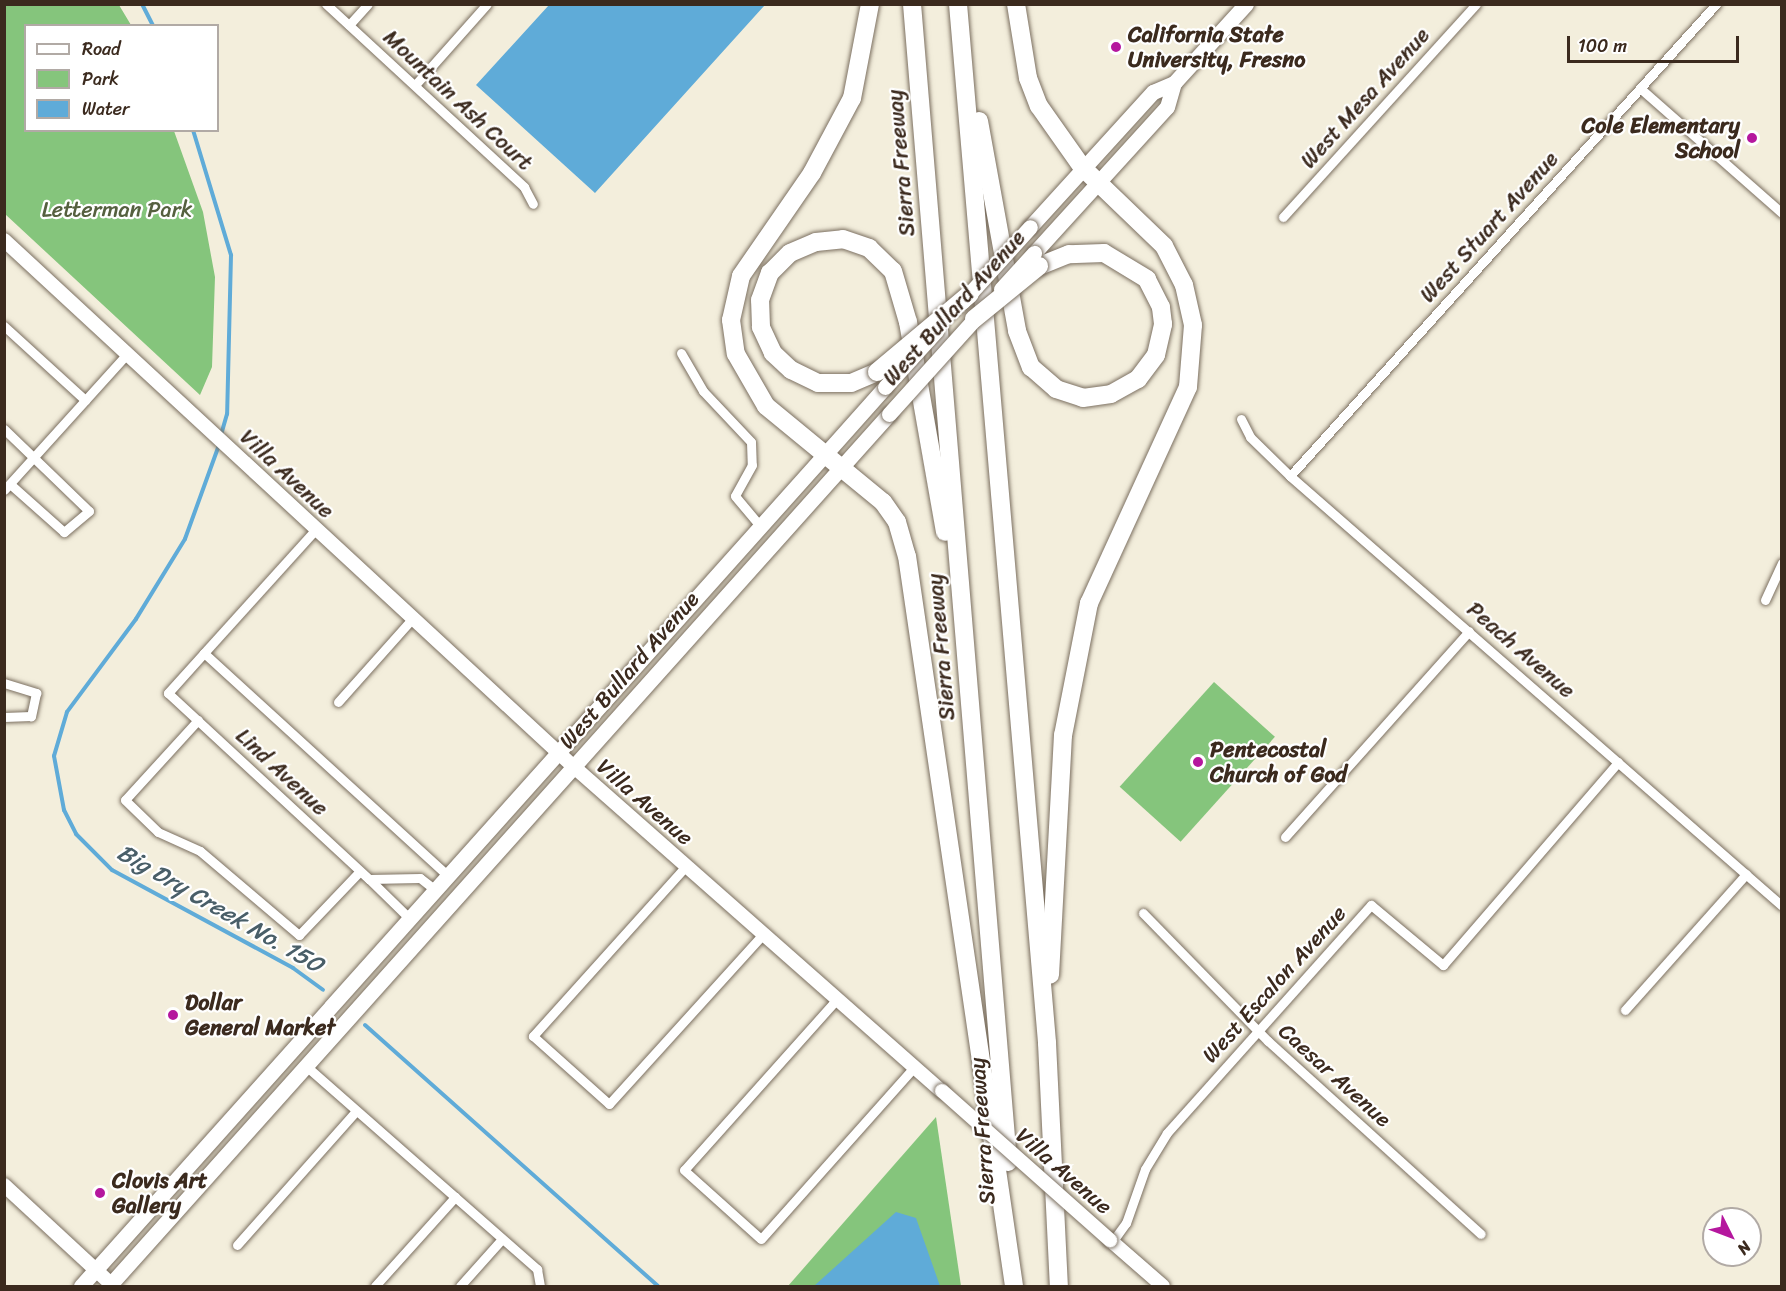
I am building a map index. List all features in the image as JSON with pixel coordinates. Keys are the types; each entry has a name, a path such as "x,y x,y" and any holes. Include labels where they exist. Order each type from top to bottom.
{"highway":[{"path":"870,4 852,98 812,172 741,276 731,320 736,354 766,405 823,456 843,465 883,502 897,522 907,556 1015,1287"},
{"name":"Sierra Freeway","path":"912,4 1015,1287"},
{"path":"958,4 1023,352 1044,381 1070,395 1111,394 1138,379 1156,355 1163,324 1161,307 1147,279 1104,252 1036,259 974,319"},
{"path":"958,4 1047,1043 1059,1287"},
{"path":"1016,4 1035,97 1082,167 1145,224 1174,264 1190,305 1194,348 1182,402 1089,603 1063,735 1047,1043"},
{"path":"964,646 908,322 893,271 868,248 843,239 816,242 790,253 770,273 760,300 761,327 773,353 791,370 818,383 851,383 881,380 970,294"}],"main road":[{"name":"West Bullard Avenue","path":"970,294 1082,167 1153,92 1174,83 1246,4"},
{"name":"West Bullard Avenue","path":"1036,259 1098,181 1167,107 1174,83"},
{"name":"Villa Avenue","path":"4,240 558,753 1163,1287"},
{"name":"West Bullard Avenue","path":"110,1285 974,319"},
{"name":"West Bullard Avenue","path":"81,1287 408,917 823,456 881,380"},
{"path":"702,623 759,539 759,525"},
{"path":"306,1066 305,1051 336,1017 364,969"},
{"path":"162,1227 181,1191 213,1155 214,1136"},
{"path":"4,1185 110,1285"}],"street":[{"name":"Mountain Ash Court","path":"326,4 524,187 533,204"},
{"path":"349,25 368,4"},
{"path":"415,85 487,4"},
{"name":"West Mesa Avenue","path":"1283,217 1476,4"},
{"name":"West Stuart Avenue","path":"1290,476 1716,4"},
{"path":"1640,88 1782,213"},
{"path":"4,326 85,400"},
{"path":"681,353 696,382 751,442 752,465 735,496 759,525"},
{"path":"4,429 35,457 89,511 64,532 7,487 35,457 127,354"},
{"name":"Peach Avenue","path":"1241,419 1250,437 1290,476 1782,906"},
{"path":"316,529 204,653 447,875"},
{"path":"1765,600 1782,563"},
{"path":"338,702 412,619"},
{"path":"1285,837 1469,631"},
{"name":"Lind Avenue","path":"204,653 168,693 408,917"},
{"path":"4,683 36,693 32,716 4,717"},
{"path":"198,720 125,800 158,832 200,851 299,935 360,871"},
{"name":"West Escalon Avenue","path":"1111,1240 1126,1223 1152,1153 1257,1030 1371,905 1443,965 1618,762"},
{"path":"687,866 533,1036 609,1104 763,934"},
{"path":"1625,1010 1746,874"},
{"path":"369,879 420,878 434,888"},
{"name":"Caesar Avenue","path":"1143,913 1257,1030 1481,1234"},
{"path":"837,999 684,1170 761,1239 914,1067"},
{"path":"306,1066 537,1269 540,1287"},
{"path":"237,1245 356,1111"},
{"path":"375,1287 455,1197"},
{"path":"460,1287 502,1239"}],"green space":[{"name":"Letterman Park","path":"4,5 119,5 130,24 24,24 24,132 174,132 203,212 215,277 212,367 200,395 5,214"},
{"name":"Pentecostal Church of God","path":"1214,682 1275,737 1181,842 1120,787"},
{"path":"936,1117 961,1286 788,1286"}],"water":[{"path":"549,5 765,5 595,193 476,85"},
{"path":"896,1212 916,1218 940,1286 814,1286"}],"waterway":[{"name":"Big Dry Creek No. 150","path":"142,4 152,24"},
{"name":"Big Dry Creek No. 150","path":"194,132 231,255 227,414 221,435"},
{"name":"Big Dry Creek No. 150","path":"219,445 185,539 136,619 67,712 54,756 64,810 76,834 112,870 293,968 323,990"},
{"name":"Big Dry Creek No. 150","path":"365,1025 658,1286"}],"place":[{"name":"California State University, Fresno","path":"1116,47"},
{"name":"Cole Elementary School","path":"1752,138"},
{"name":"Pentecostal Church of God","path":"1198,762"},
{"name":"Dollar General Market","path":"173,1015"},
{"name":"Clovis Art Gallery","path":"100,1193"}]}
